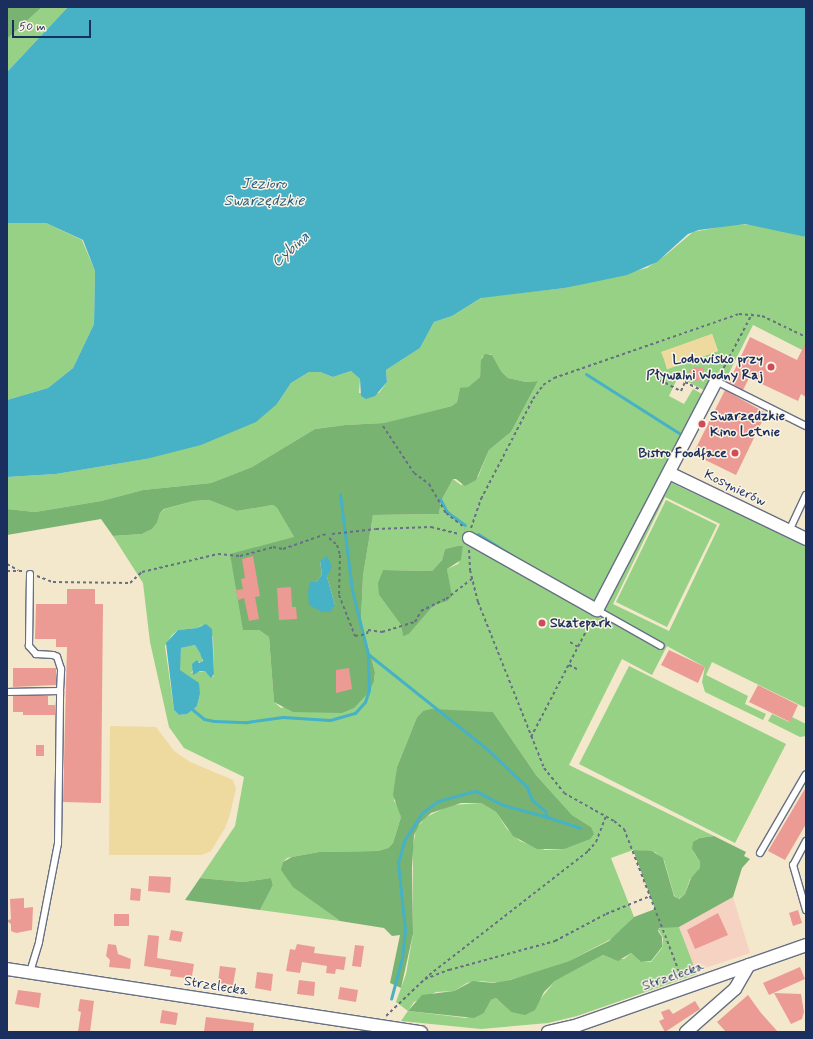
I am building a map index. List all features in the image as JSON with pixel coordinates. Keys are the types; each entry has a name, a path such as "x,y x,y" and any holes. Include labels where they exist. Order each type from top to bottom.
{"street":[{"path":"470,535 597,610 716,381"},
{"name":"Kosynierów","path":"669,473 806,539"},
{"name":"Strzelecka","path":"548,1032 578,1025 806,945"},
{"path":"686,1032 735,989 749,965"},
{"name":"Strzelecka","path":"7,969 377,1025 392,1030 421,1032"}],"lane":[{"path":"716,381 806,426"},
{"path":"789,531 806,495"},
{"path":"30,574 29,646 36,654 54,655 57,657 61,670 58,843 45,915 30,972"},
{"path":"597,610 662,646"},
{"path":"7,692 60,691"},
{"path":"760,853 806,774"},
{"path":"806,841 793,865 806,910"}],"path":[{"path":"685,987 626,833 621,826 606,816 572,798 558,787 544,768 478,602 472,579 470,535 481,499 533,399 543,385 561,375 591,364 734,315 752,314 768,318 806,337"},
{"path":"716,381 752,314"},
{"path":"660,380 681,391 685,382 709,394"},
{"path":"383,426 390,440 403,453 415,474 429,484 446,513 470,535"},
{"path":"332,534 351,530 431,527 470,535"},
{"path":"7,564 19,570 53,582 130,583 142,572 218,554 240,556 272,548 283,548 326,534"},
{"path":"329,538 337,545 340,555 339,594 355,636 367,634 368,630 382,632 415,622 421,611 446,599 472,579"},
{"path":"7,571 19,570"},
{"path":"531,737 597,610"},
{"path":"570,642 578,647"},
{"path":"569,665 577,669"},
{"path":"377,1025 422,981 588,851 596,842 606,816"},
{"path":"422,981 449,970 555,941 606,914 650,896"}],"shaded area":[{"path":"733,897 750,953 696,971 679,927"}],"green space":[{"path":"7,7 42,7 7,39"},
{"path":"42,7 68,7 7,72 7,39"},
{"path":"7,223 46,223 82,240 95,271 94,324 73,368 48,388 7,400"},
{"path":"736,224 758,225 806,237 806,352 753,325 726,379 715,373 706,391 678,377 669,396 684,404 693,389 704,395 670,482 806,546 806,708 712,662 706,675 748,696 745,704 766,714 763,720 705,692 702,682 705,667 667,646 652,675 622,659 569,765 714,836 698,838 693,843 693,851 701,864 700,870 690,879 685,894 678,899 674,895 664,860 655,852 633,850 611,858 634,917 615,937 569,961 523,976 498,983 481,981 467,983 454,991 436,992 414,1002 408,1011 396,1002 406,974 413,934 413,846 416,829 426,817 451,805 481,803 496,812 507,829 520,841 545,850 564,849 591,827 572,815 536,775 493,712 423,711 417,717 397,767 394,801 399,806 401,817 393,843 388,848 378,851 319,852 287,858 283,862 318,905 340,921 260,910 273,885 271,878 243,882 200,878 235,826 244,777 184,748 169,727 150,642 143,583 113,536 142,534 152,529 157,523 160,513 165,509 194,501 209,500 237,511 273,505 277,508 294,537 243,630 259,630 269,637 274,702 281,708 374,681 375,672 361,620 363,576 373,515 439,514 441,501 453,479 461,485 478,477 489,450 511,432 538,381 526,382 508,378 501,371 491,354 482,357 480,377 468,387 460,389 457,402 452,406 385,423 345,425 315,429 252,467 211,483 143,490 101,501 35,512 7,509 7,477 56,474 146,459 277,404 291,383 309,372 320,372 333,377 351,371 360,379 359,393 379,393 387,382 386,370 420,348 434,322 452,316 483,297 565,288 647,268 667,254 693,232","holes":["712,334 718,351 667,369 662,352","665,497 720,524 669,631 613,604","463,546 461,558 458,564 447,569 451,596 434,605 409,634 403,635 401,625 379,595 383,570 432,571 442,560 445,549","202,625 213,637 214,674 213,677 205,671 191,673 198,662 202,662 202,656 195,645 181,648 179,670 195,681 200,694 197,706 187,714 179,715 174,710 165,646 172,635 178,630 197,628"]},
{"path":"485,354 492,355 501,371 508,378 526,382 538,381 511,432 489,450 476,480 465,486 456,479 453,479 441,501 439,514 373,515 363,576 361,620 375,672 374,681 369,692 354,708 342,713 293,712 274,702 269,637 259,630 243,630 230,554 294,537 277,508 273,505 237,511 209,500 194,501 164,509 160,513 157,523 152,529 142,534 113,536 101,519 7,535 7,509 35,512 101,501 143,490 211,483 252,467 315,429 345,425 384,423 452,406 457,402 460,388 468,387 480,377 481,360","holes":["320,561 328,571 327,577 335,605 310,582 316,582 322,575"]},
{"path":"666,500 717,525 667,627 616,602"},
{"path":"463,546 461,560 447,569 452,596 447,601 434,605 409,634 403,636 401,625 379,595 378,583 383,570 432,571 442,560 445,549"},
{"path":"629,666 786,744 735,843 579,764"},
{"path":"431,709 493,712 536,775 572,815 591,827 594,834 590,839 564,849 537,849 513,836 496,812 481,803 461,803 431,813 420,823 414,835 412,868 413,934 401,988 390,983 400,935 392,936 384,928 340,921 293,887 281,870 283,862 292,857 319,852 378,851 388,848 393,843 401,817 393,795 397,767 417,717 423,711"},
{"path":"772,714 789,722 792,717 806,724 806,736 800,737 768,721"},
{"path":"714,836 746,852 744,856 750,859 742,868 733,897 679,927 659,928 658,931 662,937 662,947 651,961 641,962 631,953 618,961 603,955 555,981 544,992 535,1010 525,1015 511,1012 496,998 491,1000 484,1013 474,1018 408,1011 422,995 454,991 473,981 494,983 510,980 569,961 609,941 634,917 655,909 633,850 652,851 663,858 674,896 679,899 685,894 691,878 700,868 700,862 692,849 693,842 699,838"},
{"path":"200,878 243,882 271,878 273,885 260,910 185,900"},
{"path":"666,926 679,927 697,974 577,1016 548,1023 481,1029 401,1021 408,1011 466,1018 484,1013 491,1000 496,998 511,1012 529,1013 555,981 603,955 613,959 624,959 631,953 641,962 651,962 662,948 663,938 658,929"}],"sand":[{"path":"712,334 718,351 668,369 661,352"},
{"path":"110,726 156,727 174,751 190,762 233,780 236,789 230,814 225,828 211,851 202,855 109,855"}],"water":[{"name":"Jezioro Swarzędzkie","path":"68,7 806,7 806,237 745,224 699,230 688,234 657,262 627,275 565,288 481,298 452,316 434,322 420,348 386,370 387,382 375,396 366,399 361,396 360,379 351,371 333,377 320,372 309,372 291,383 277,404 256,422 201,445 146,459 56,474 7,477 7,400 48,388 73,368 94,324 95,271 83,240 46,223 7,223 7,72"},
{"path":"327,556 332,566 327,577 335,605 330,612 322,612 309,605 308,593 310,582 316,582 322,575 320,561"},
{"path":"206,624 212,629 214,674 211,678 205,671 200,671 193,675 192,664 197,660 199,663 203,661 200,653 195,645 181,648 180,670 199,683 200,694 197,706 193,710 187,714 179,715 174,710 166,643 178,630 197,628"}],"building":[{"name":"Lodowisko przy Pływalni Wodny Raj","path":"750,337 797,360 806,342 806,397 801,394 798,401 749,378 743,390 729,382"},
{"path":"695,367 704,367 703,376 698,381 691,380 689,376 689,371"},
{"path":"725,390 766,413 736,475 693,454"},
{"path":"253,556 260,596 255,597 259,619 249,621 244,598 238,600 236,590 243,589 241,579 245,578 242,559"},
{"path":"291,587 292,607 296,607 297,619 279,620 277,588"},
{"path":"67,589 95,589 95,604 103,604 101,803 63,802 67,647 56,647 56,639 35,639 36,604 67,604"},
{"path":"669,650 705,667 698,683 661,665"},
{"path":"13,668 56,668 56,685 13,687"},
{"path":"349,668 352,689 336,693 336,670"},
{"path":"758,685 798,705 790,722 749,702"},
{"path":"13,696 48,696 48,705 55,705 55,715 23,715 23,712 13,712"},
{"path":"36,745 44,745 44,756 36,756"},
{"path":"806,787 806,824 785,860 768,851"},
{"path":"149,876 171,877 170,893 148,891"},
{"path":"131,888 141,889 140,901 130,900"},
{"path":"24,898 24,908 33,907 32,930 16,933 11,931 11,924 7,921 11,919 10,899"},
{"path":"798,910 802,923 793,926 789,913"},
{"path":"718,913 728,935 695,949 687,930"},
{"path":"114,914 129,914 129,926 114,926"},
{"path":"171,930 183,932 181,942 169,940"},
{"path":"148,935 159,936 157,958 194,964 192,976 186,975 186,978 170,976 171,970 144,966"},
{"path":"108,944 116,945 118,954 131,959 130,969 109,967 110,960 106,956"},
{"path":"297,944 315,947 314,953 346,957 344,970 336,969 335,974 326,973 327,966 302,962 300,973 286,971 290,949 295,950"},
{"path":"355,945 364,946 361,967 352,966"},
{"path":"220,966 236,968 233,985 218,983"},
{"path":"800,967 805,979 769,995 763,983"},
{"path":"257,972 273,974 271,991 255,988"},
{"path":"299,980 315,982 314,996 297,994"},
{"path":"340,987 358,990 356,1002 338,999"},
{"path":"18,990 41,993 39,1008 15,1004"},
{"path":"774,993 801,994 804,1012 802,1019 791,1024"},
{"path":"748,995 761,1013 778,1032 726,1032 717,1022"},
{"path":"80,999 94,1001 90,1032 78,1032 81,1012 78,1011"},
{"path":"695,1001 700,1009 665,1032 659,1021 664,1019 661,1012 669,1009 673,1014"},
{"path":"162,1010 178,1013 176,1025 160,1023"},
{"path":"206,1017 254,1023 253,1032 204,1031"}],"waterway":[{"path":"586,374 679,433"},
{"path":"340,494 352,590 368,654 487,749 527,787 532,800 545,811 547,817 503,805 475,791 438,801 422,813 404,841 398,863 405,930 402,958 391,999"},
{"path":"440,499 447,512 465,525"},
{"path":"478,534 516,558"},
{"path":"193,710 204,719 214,721 247,722 283,717 330,720 355,713 365,702 369,690 368,654"},
{"path":"547,817 580,828"}],"place":[{"name":"Lodowisko przy Pływalni Wodny Raj","path":"771,367"},
{"name":"Swarzędzkie Kino Letnie","path":"702,424"},
{"name":"Bistro Foodface","path":"735,453"},
{"name":"Skatepark","path":"542,623"}],"water label":[{"name":"Cybina","path":"291,250"}]}
